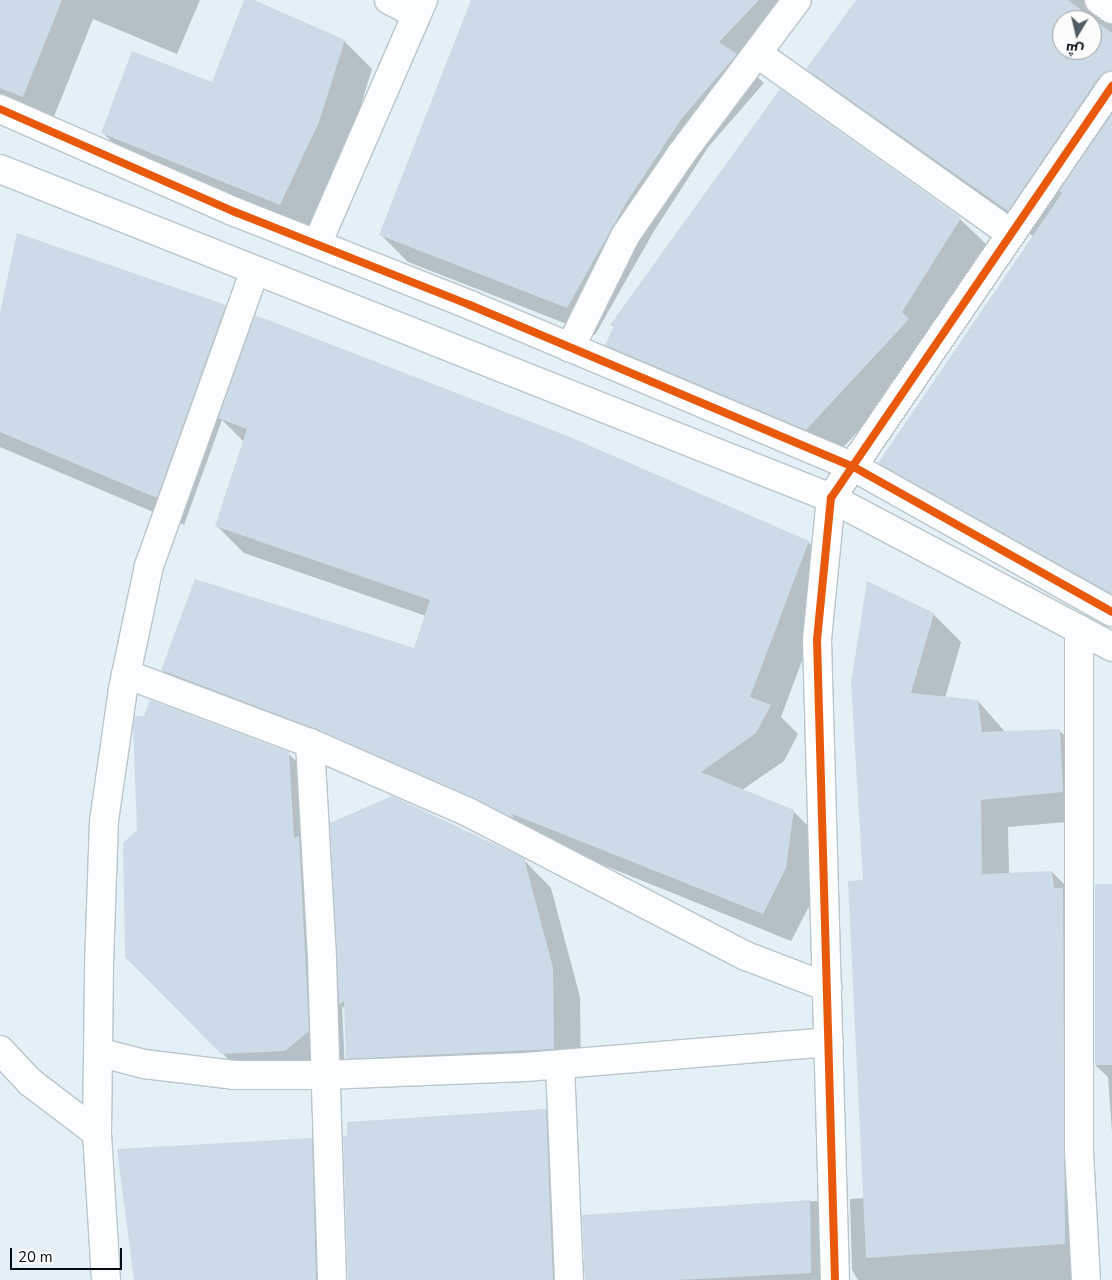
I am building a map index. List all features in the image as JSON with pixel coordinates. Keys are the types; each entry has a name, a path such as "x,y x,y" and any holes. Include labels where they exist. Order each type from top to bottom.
{"street":[{"path":"317,244 419,7 389,0"},
{"path":"570,348 624,236 682,153 797,0"},
{"path":"1099,0 1112,9"},
{"path":"758,54 1011,234"},
{"path":"836,1280 817,640 831,498 1112,86"},
{"path":"0,109 236,212 570,348 852,466 1112,612"},
{"path":"0,169 254,272 831,498 1112,648"},
{"path":"106,1280 97,1133 104,821 126,674 149,566 254,272"},
{"path":"1079,629 1079,1141 1086,1280"},
{"path":"126,674 310,743 468,812 746,956 827,987"},
{"path":"310,743 326,1075 332,1280"},
{"path":"98,1052 144,1064 233,1075 326,1075 560,1064 829,1042"},
{"path":"0,1050 30,1082 97,1133"},
{"path":"560,1064 569,1280"}],"building":[{"path":"0,0 62,0 23,97 0,88"},
{"path":"244,0 254,0 345,40 319,122 280,205 101,133 132,51 212,82"},
{"path":"471,0 759,0 719,42 737,54 682,118 626,203 567,308 379,235"},
{"path":"856,0 1068,0 1081,10 1052,10 1052,60 1102,60 1102,26 1112,33 1112,71 1099,77 1008,211 806,69"},
{"path":"780,89 961,218 902,312 909,319 806,430 605,345 614,326 610,325"},
{"path":"1112,114 1112,594 878,463 1062,193 1059,191"},
{"path":"17,233 226,305 157,498 0,432 0,313"},
{"path":"255,315 570,437 809,541 750,697 771,705 756,733 701,772 794,810 786,868 763,914 512,814 513,818 316,729 161,670 195,579 414,648 430,600 215,526 247,429 218,418"},
{"path":"867,581 934,613 911,693 978,700 982,732 1060,729 1063,792 981,800 982,874 1052,871 1054,888 1063,888 1065,1244 866,1258 848,881 863,880 851,683"},
{"path":"150,700 289,752 294,838 299,836 309,1031 285,1051 221,1054 125,957 123,843 137,830 133,726 135,716 144,716"},
{"path":"392,796 524,858 553,968 554,1049 346,1059 344,1001 339,1005 330,823"},
{"path":"1095,884 1112,884 1112,1065 1095,1065"},
{"path":"546,1109 553,1280 348,1280 343,1136 347,1136 347,1122"},
{"path":"312,1138 316,1280 134,1280 117,1149"},
{"path":"810,1200 811,1273 678,1280 585,1280 582,1215"}],"cycle path":[{"path":"835,1280 817,640 831,498 1112,86"},
{"path":"0,109 235,212 470,305 852,466 1112,612"}]}
